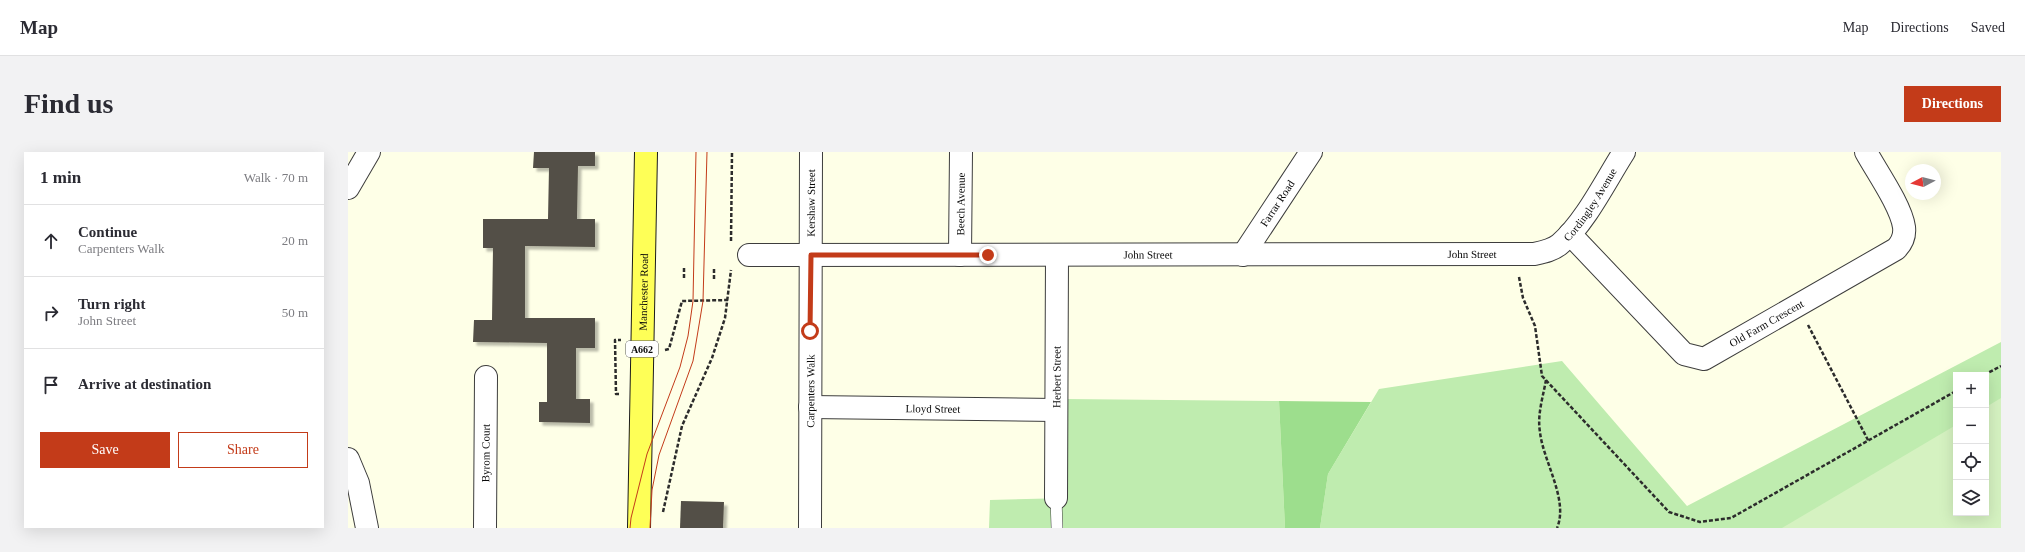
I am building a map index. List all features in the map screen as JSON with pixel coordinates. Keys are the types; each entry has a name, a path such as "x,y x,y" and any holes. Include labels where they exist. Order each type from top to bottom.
{"main road":[{"name":"Manchester Road","path":"639,523 646,152"}],"street":[{"path":"348,188 368,152"},
{"name":"Kershaw Street","path":"811,152 811,255"},
{"name":"Beech Avenue","path":"960,255 961,152"},
{"name":"Farrar Road","path":"1243,255 1311,152"},
{"name":"Cordingley Avenue","path":"1548,250 1559,245 1570,234 1580,221 1624,152"},
{"name":"Old Farm Crescent","path":"1570,234 1684,354 1695,358 1704,359 1896,249 1902,242 1904,228 1900,214 1866,152"},
{"name":"John Street","path":"740,260 811,255 1519,255 1548,250"},
{"name":"Carpenters Walk","path":"810,528 811,255"},
{"name":"Herbert Street","path":"1056,498 1057,256"},
{"name":"Byrom Court","path":"485,528 486,377"},
{"name":"Lloyd Street","path":"810,407 1056,410"},
{"path":"348,459 358,483 367,528"}],"lane":[{"path":"1056,498 1057,528"}],"path":[{"path":"731,242 732,152"},
{"path":"1519,255 1519,279 1523,298 1535,326 1542,376 1669,512 1700,522 1731,518 1869,442 1953,393"},
{"path":"639,523 662,517 682,426 712,358 725,318 731,281 740,260"},
{"path":"684,268 684,280"},
{"path":"714,269 714,279"},
{"path":"669,349 682,301 728,300"},
{"path":"1797,306 1869,442"},
{"path":"1989,372 2001,366"},
{"path":"1546,380 1539,420 1539,430 1559,503 1561,518 1557,528"}],"green space":[{"path":"2001,342 2001,528 1320,528 1328,474 1379,389 1562,361 1687,506"},
{"path":"2001,398 2001,528 1782,528 1953,427 1953,516 1989,516 1989,405"},
{"path":"1066,399 1279,401 1285,528 989,528 990,500 1067,498"},
{"path":"1279,401 1371,402 1328,474 1320,528 1285,528"}],"building":[{"path":"534,152 595,152 595,166 578,166 577,219 595,219 595,247 525,246 525,318 595,318 595,348 576,348 576,399 590,399 590,423 539,422 539,402 547,402 547,343 473,342 474,320 492,320 493,248 483,248 483,219 548,219 549,168 533,168"},
{"path":"681,501 724,502 723,528 680,528"}],"tram line":[{"path":"630,528 631,518 647,454 680,367 688,336 693,301 696,152"},
{"path":"650,528 652,490 659,455 693,361 703,301 707,152"}],"route":[{"path":"810,331 811,255 988,255"}]}
